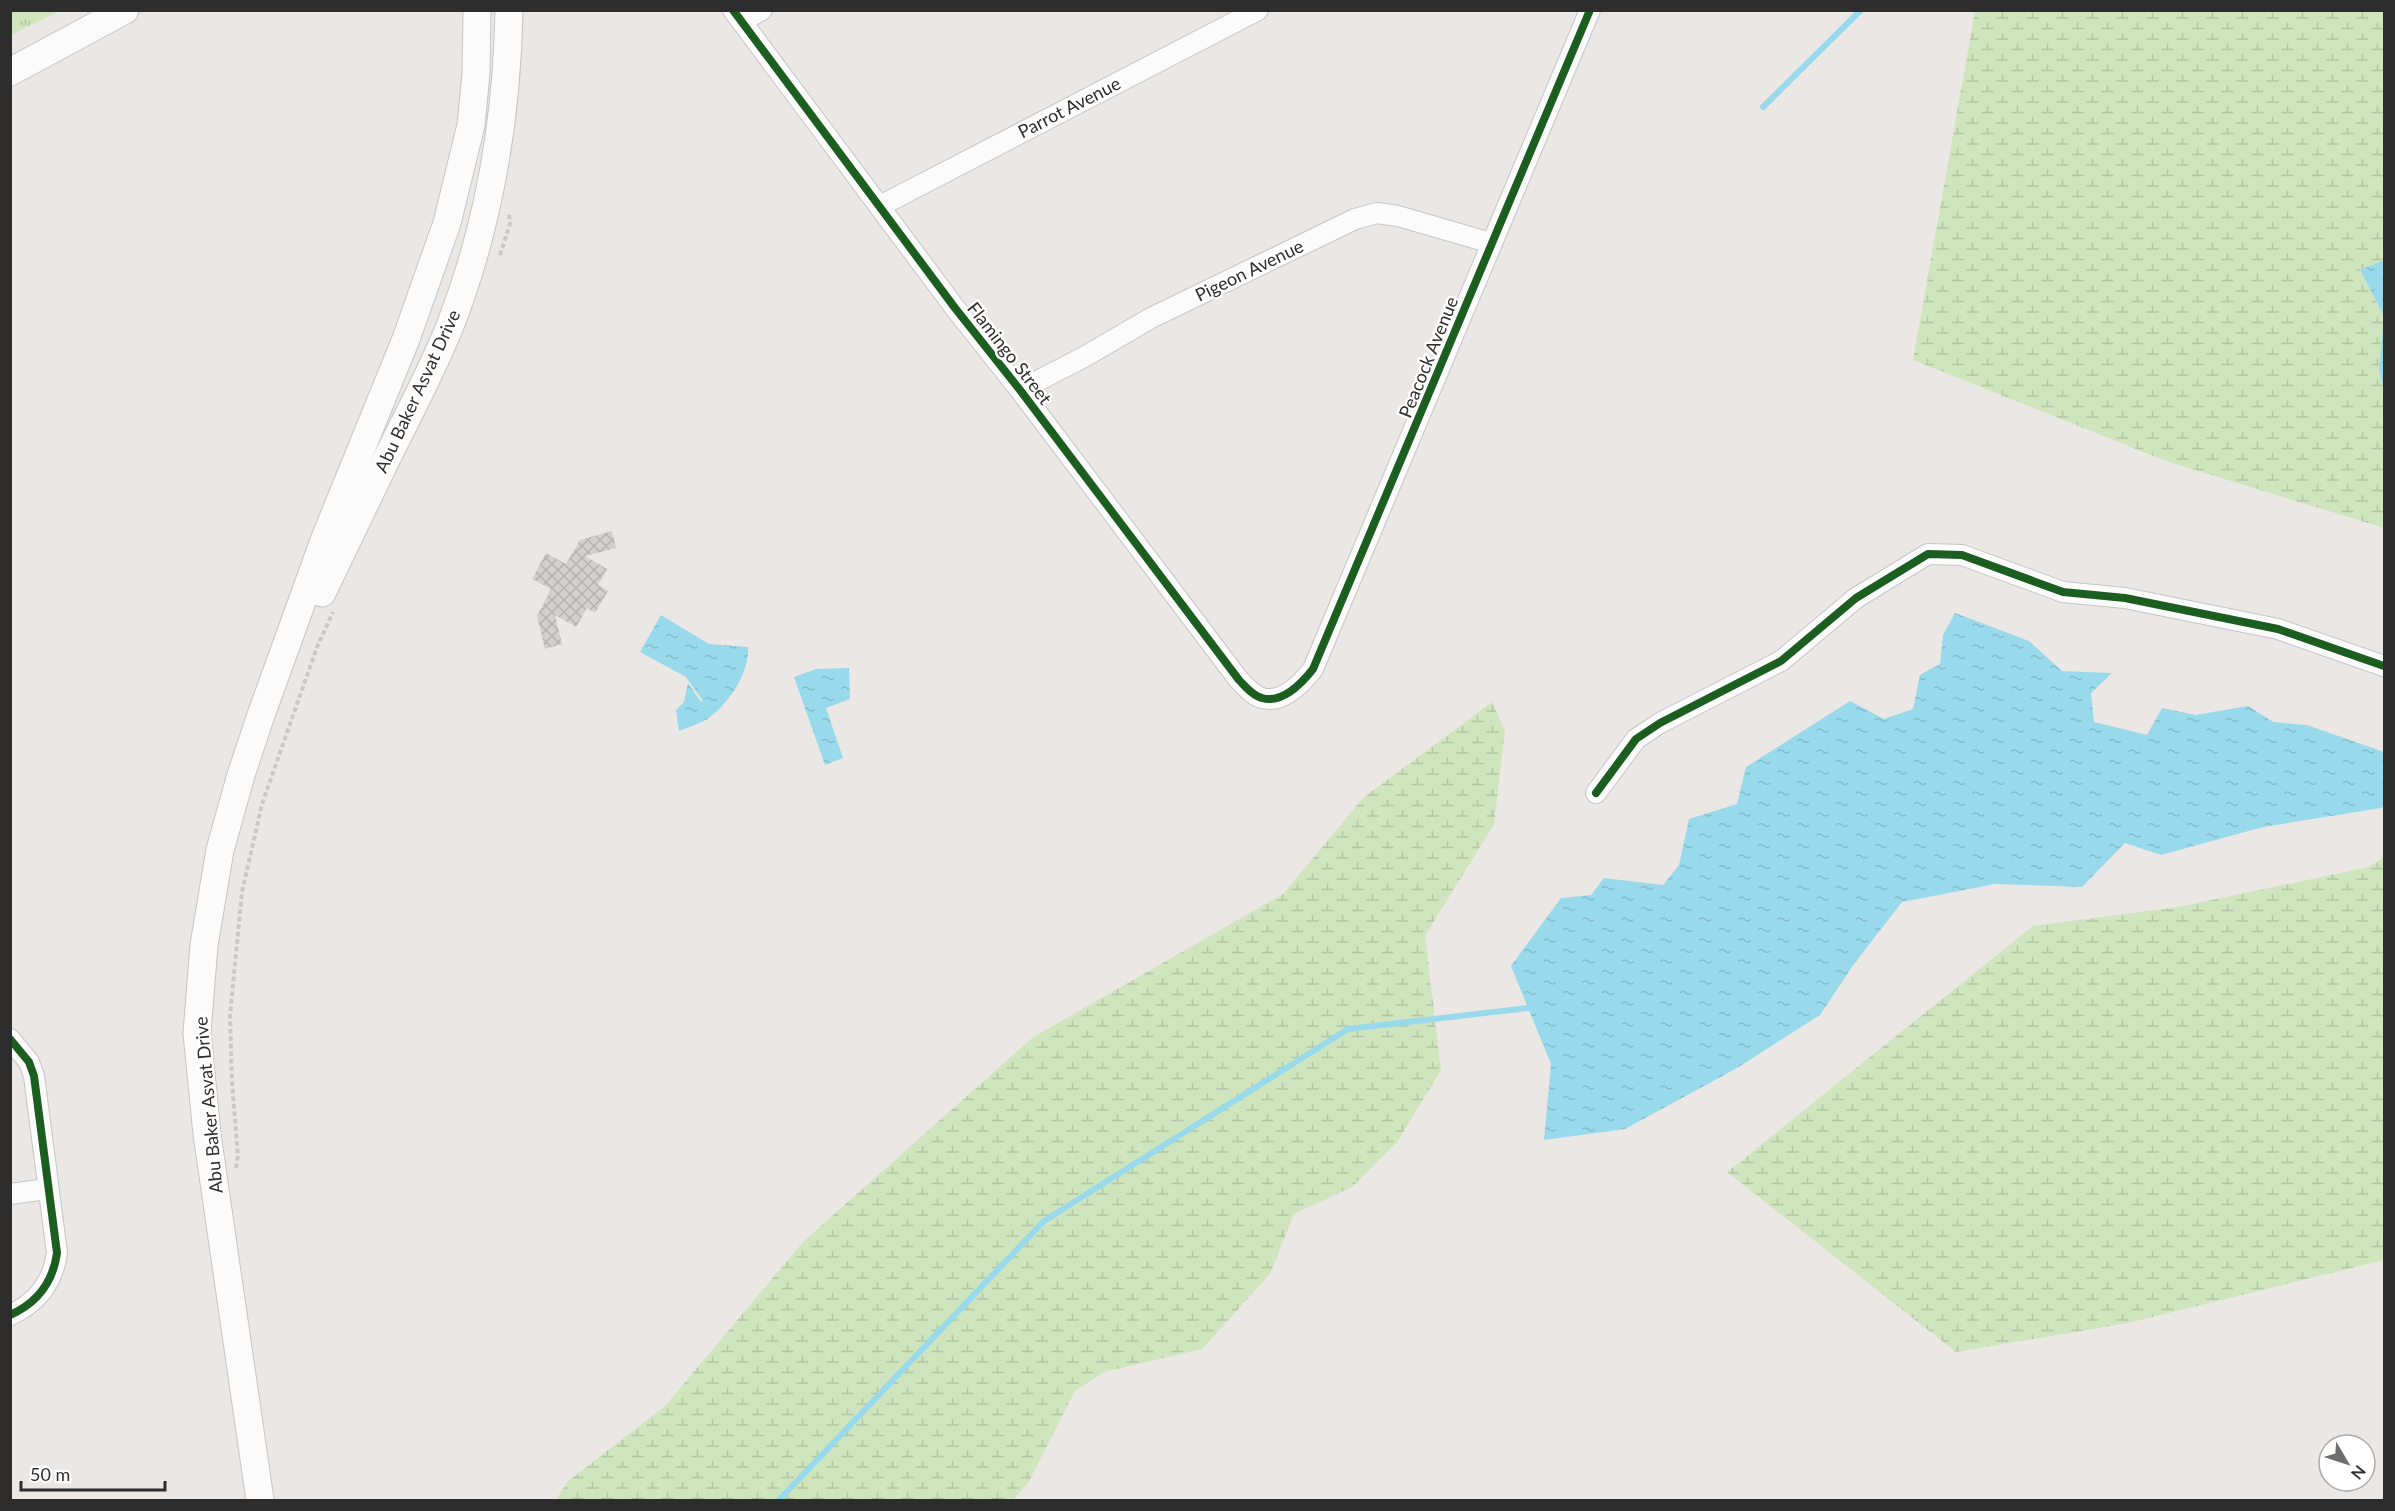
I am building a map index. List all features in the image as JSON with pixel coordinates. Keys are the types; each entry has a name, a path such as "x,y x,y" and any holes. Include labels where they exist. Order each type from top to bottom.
{"main road":[{"path":"10,72 125,10"},
{"name":"Abu Baker Asvat Drive","path":"260,1500 207,1134 197,1033 204,945 220,850 261,715 325,538 406,339 447,223 471,125 476,74 477,10"},
{"name":"Abu Baker Asvat Drive","path":"261,715 426,379 450,324 468,273 490,191 507,75 509,10"}],"street":[{"path":"737,16 762,10"},
{"name":"Parrot Avenue","path":"880,206 1258,10"},
{"name":"Peacock Avenue","path":"1274,698 1289,693 1303,683 1313,669 1590,10"},
{"name":"Flamingo Street","path":"737,16 955,308 1020,390 1239,680 1261,698 1274,698"},
{"name":"Pigeon Avenue","path":"1020,390 1084,357 1151,318 1355,219 1377,213 1398,216 1491,243"},
{"path":"1596,793 1636,739 1660,723 1781,661 1856,598 1928,554 1962,555 2063,591 2125,598 2278,630 2385,666"},
{"path":"10,1039 30,1062 34,1076 57,1253 55,1270 47,1286 35,1299 10,1315"},
{"path":"10,1194 47,1189"}],"path":[{"path":"499,257 510,224 507,205"},
{"path":"235,1176 238,1156 232,1083 230,1015 242,892 262,804 316,647 337,604"}],"green space":[{"path":"11,10 59,10 59,11 11,35"},
{"path":"1975,11 2384,11 2384,260 2360,270 2384,316 2379,370 2384,389 2384,528 2166,461 1913,360"},
{"path":"1492,702 1505,730 1494,824 1425,936 1441,1070 1397,1142 1352,1187 1294,1214 1270,1274 1202,1349 1104,1372 1075,1391 1028,1483 1013,1500 556,1500 567,1482 665,1406 803,1242 1032,1038 1283,894 1364,797"},
{"path":"2384,857 2384,1260 2128,1323 1956,1352 1727,1172 2033,926 2178,907 2369,867"}],"water":[{"path":"2384,260 2384,316 2360,270"},
{"path":"2384,316 2384,389 2379,370"},
{"path":"1955,613 2029,641 2062,671 2112,673 2091,693 2094,722 2147,735 2162,708 2196,715 2248,706 2273,722 2307,725 2384,752 2384,805 2381,808 2263,827 2161,855 2125,843 2082,887 1995,884 1902,902 1854,964 1820,1015 1737,1068 1625,1129 1544,1140 1551,1064 1511,966 1561,898 1591,895 1604,878 1663,885 1679,865 1689,819 1737,804 1746,767 1850,701 1884,719 1913,709 1920,675 1940,664 1943,635"},
{"path":"661,615 709,644 748,647 746,666 742,676 725,703 707,719 679,731 676,710 684,702 688,683 701,702 703,701 686,677 640,652"},
{"path":"849,668 850,699 826,708 843,758 825,765 794,677 816,669"}],"building":[{"path":"612,531 616,548 585,556 607,569 598,585 608,591 595,613 587,608 576,627 555,615 562,644 545,649 537,616 551,589 532,579 546,553 566,564 580,540"}],"waterway":[{"path":"1763,107 1861,10"},
{"path":"779,1500 1044,1221 1348,1029 1536,1007"}],"cycle path":[{"path":"733,10 955,308 1020,390 1239,680 1255,695 1270,699 1291,691 1313,669 1590,10"},
{"path":"1596,793 1636,739 1660,723 1781,661 1856,598 1928,554 1962,555 2063,592 2125,598 2278,629 2384,666"},
{"path":"10,1039 29,1062 34,1076 57,1253 52,1273 36,1298 10,1315"}]}
